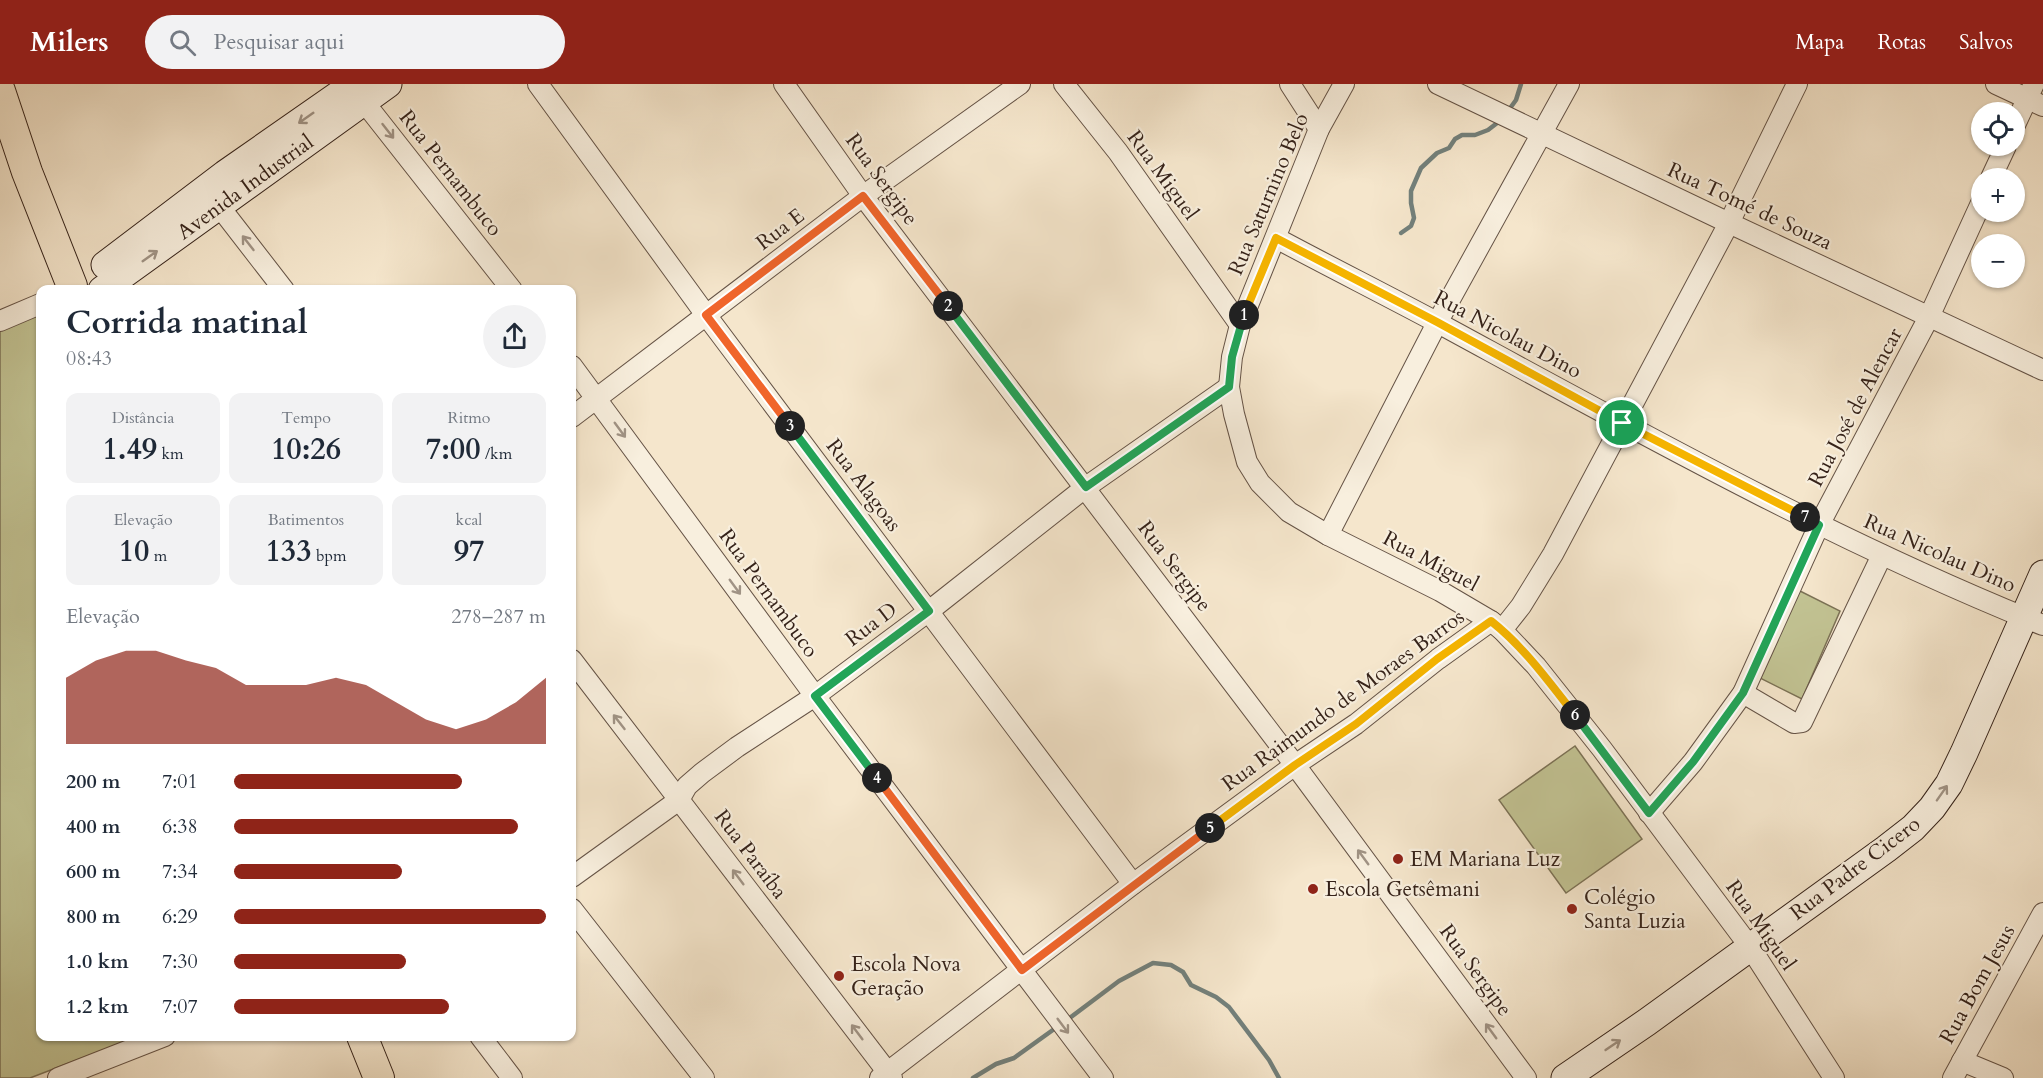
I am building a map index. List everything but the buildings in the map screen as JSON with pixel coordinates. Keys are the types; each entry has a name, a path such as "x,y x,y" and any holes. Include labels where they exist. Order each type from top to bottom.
{"main road":[{"path":"0,91 66,285"},
{"path":"364,1041 379,1078"}],"street":[{"name":"Avenida Industrial","path":"81,285 213,198 356,90 388,84"},
{"name":"Rua Alagoas","path":"538,84 706,315 1133,884"},
{"name":"Rua Sergipe","path":"784,84 863,196 1295,765 1526,1078"},
{"name":"Rua E","path":"576,414 863,196 1020,84"},
{"name":"Rua Miguel","path":"1064,84 1118,152 1240,325 1232,357 1229,387 1247,462 1260,483 1289,512 1328,535 1440,591 1496,625 1536,666 1602,749 1750,947 1834,1078"},
{"path":"1290,84 1319,129"},
{"name":"Rua Saturnino Belo","path":"1240,325 1319,129 1344,84"},
{"name":"Rua Tomé de Souza","path":"1438,84 2043,369"},
{"path":"1328,535 1437,322 1569,84"},
{"name":"Rua Raimundo de Moraes Barros","path":"887,1076 1133,884 1295,765 1356,724 1437,659 1496,625 1521,606 1553,554 1729,223 1797,84"},
{"path":"1996,84 2035,97 2025,111"},
{"name":"Rua Pernambuco","path":"356,90 508,285"},
{"path":"213,198 280,285"},
{"name":"Rua José de Alencar","path":"1649,813 1693,762 1743,693 1819,525 1929,317 1972,222"},
{"name":"Rua Nicolau Dino","path":"1276,238 1437,322 1622,423 1819,525 2033,621"},
{"name":"Avenida Industrial","path":"0,321 36,306"},
{"name":"Rua Pernambuco","path":"576,371 815,696 1102,1078"},
{"name":"Rua D","path":"576,874 680,800 687,786 702,773 815,696 929,611 1086,487 1229,387"},
{"path":"1743,693 1794,723 1802,722 1882,555"},
{"name":"Rua Padre Cicero","path":"1565,1078 1647,1022 1886,849 1913,828 1932,808 1948,784 2033,621 2043,574"},
{"name":"Rua Paraíba","path":"576,665 887,1076"},
{"name":"Rua Bom Jesus","path":"1957,1070 2043,913"},
{"path":"576,914 704,1078"},
{"path":"58,1078 152,1041"},
{"path":"484,1041 512,1078"},
{"path":"1957,1070 2002,1078"}],"green space":[{"path":"36,313 36,1041 127,1041 30,1078 0,1078 0,327"},
{"path":"1798,590 1840,611 1802,699 1754,675"},
{"path":"1575,746 1642,839 1566,893 1499,800"}],"waterway":[{"path":"1508,111 1516,100 1521,84"},
{"path":"1401,233 1411,226 1414,218 1411,191 1421,168 1437,153 1449,148 1455,139 1462,135 1475,135 1488,130 1501,120"},
{"path":"1067,1020 1119,981 1153,963 1171,965 1183,972 1191,985 1216,997 1229,1007 1269,1060 1279,1078"},
{"path":"973,1078 996,1064 1014,1058 1057,1027"}],"place":[{"name":"EM Mariana Luz","path":"1398,859"},
{"name":"Escola Getsêmani","path":"1313,889"},
{"name":"Colégio Santa Luzia","path":"1572,909"},
{"name":"Escola Nova Geração","path":"839,976"}],"route":[{"path":"863,196 1086,487 1229,387 1232,357 1240,325 1276,238 1437,322 1622,423 1819,525 1743,693 1693,762 1649,813 1536,666 1491,621 1437,659 1356,724 1295,765 1133,884 1022,970 815,696 929,611 706,315 863,196"}]}
